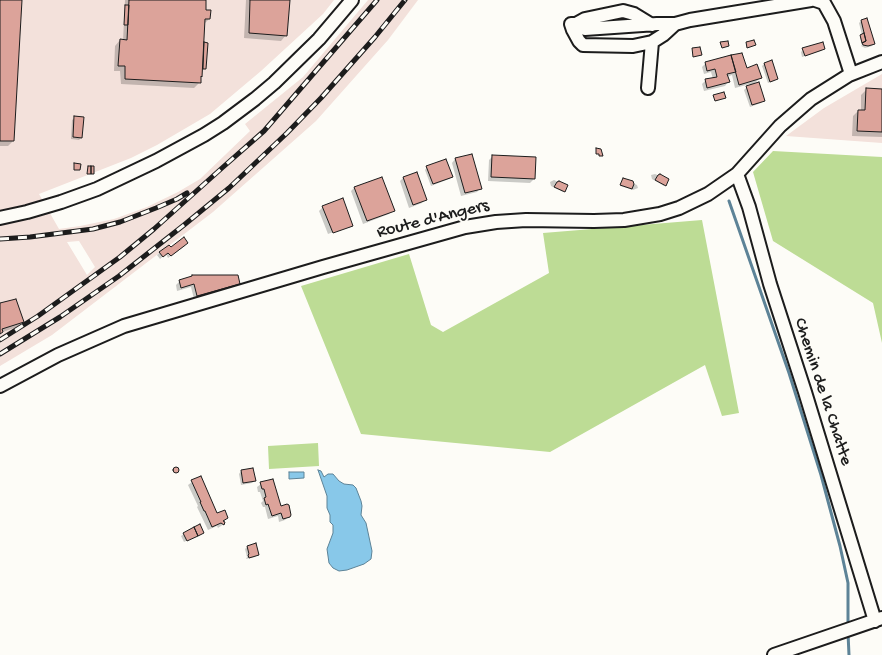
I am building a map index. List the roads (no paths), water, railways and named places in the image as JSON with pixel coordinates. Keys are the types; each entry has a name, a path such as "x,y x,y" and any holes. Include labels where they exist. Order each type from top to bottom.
{"street":[{"path":"0,218 61,202 97,188 156,161 204,135 230,118 295,64 352,0"},
{"path":"675,24 652,42 633,46 583,45 572,30 574,24 585,29 675,24 704,17 818,1 834,21 850,75"},
{"path":"648,88 652,42"},
{"name":"Route d'Angers","path":"0,386 58,355 124,326 465,227 526,220 624,220 660,214 678,208 708,194 737,174 780,126 811,98 850,75 882,62"},
{"name":"Chemin de la Chatte","path":"737,174 749,207 770,284 878,620"},
{"path":"774,655 878,620"}],"water":[{"path":"318,470 321,471 324,477 328,474 333,474 339,481 344,484 353,485 356,488 362,506 361,515 366,523 372,551 371,559 364,564 339,571 329,563 327,549 333,533 333,525 330,522 327,496"},
{"path":"289,472 304,472 304,478 289,479"}],"waterway":[{"path":"729,201 789,373 821,475 848,583 848,627"},
{"path":"848,633 849,655"}],"railway":[{"path":"0,340 38,316 120,257 264,131 377,0"},
{"path":"0,354 60,317 119,276 229,188 321,98 405,0"},
{"path":"0,239 93,229 120,222 177,199 187,193"}]}
